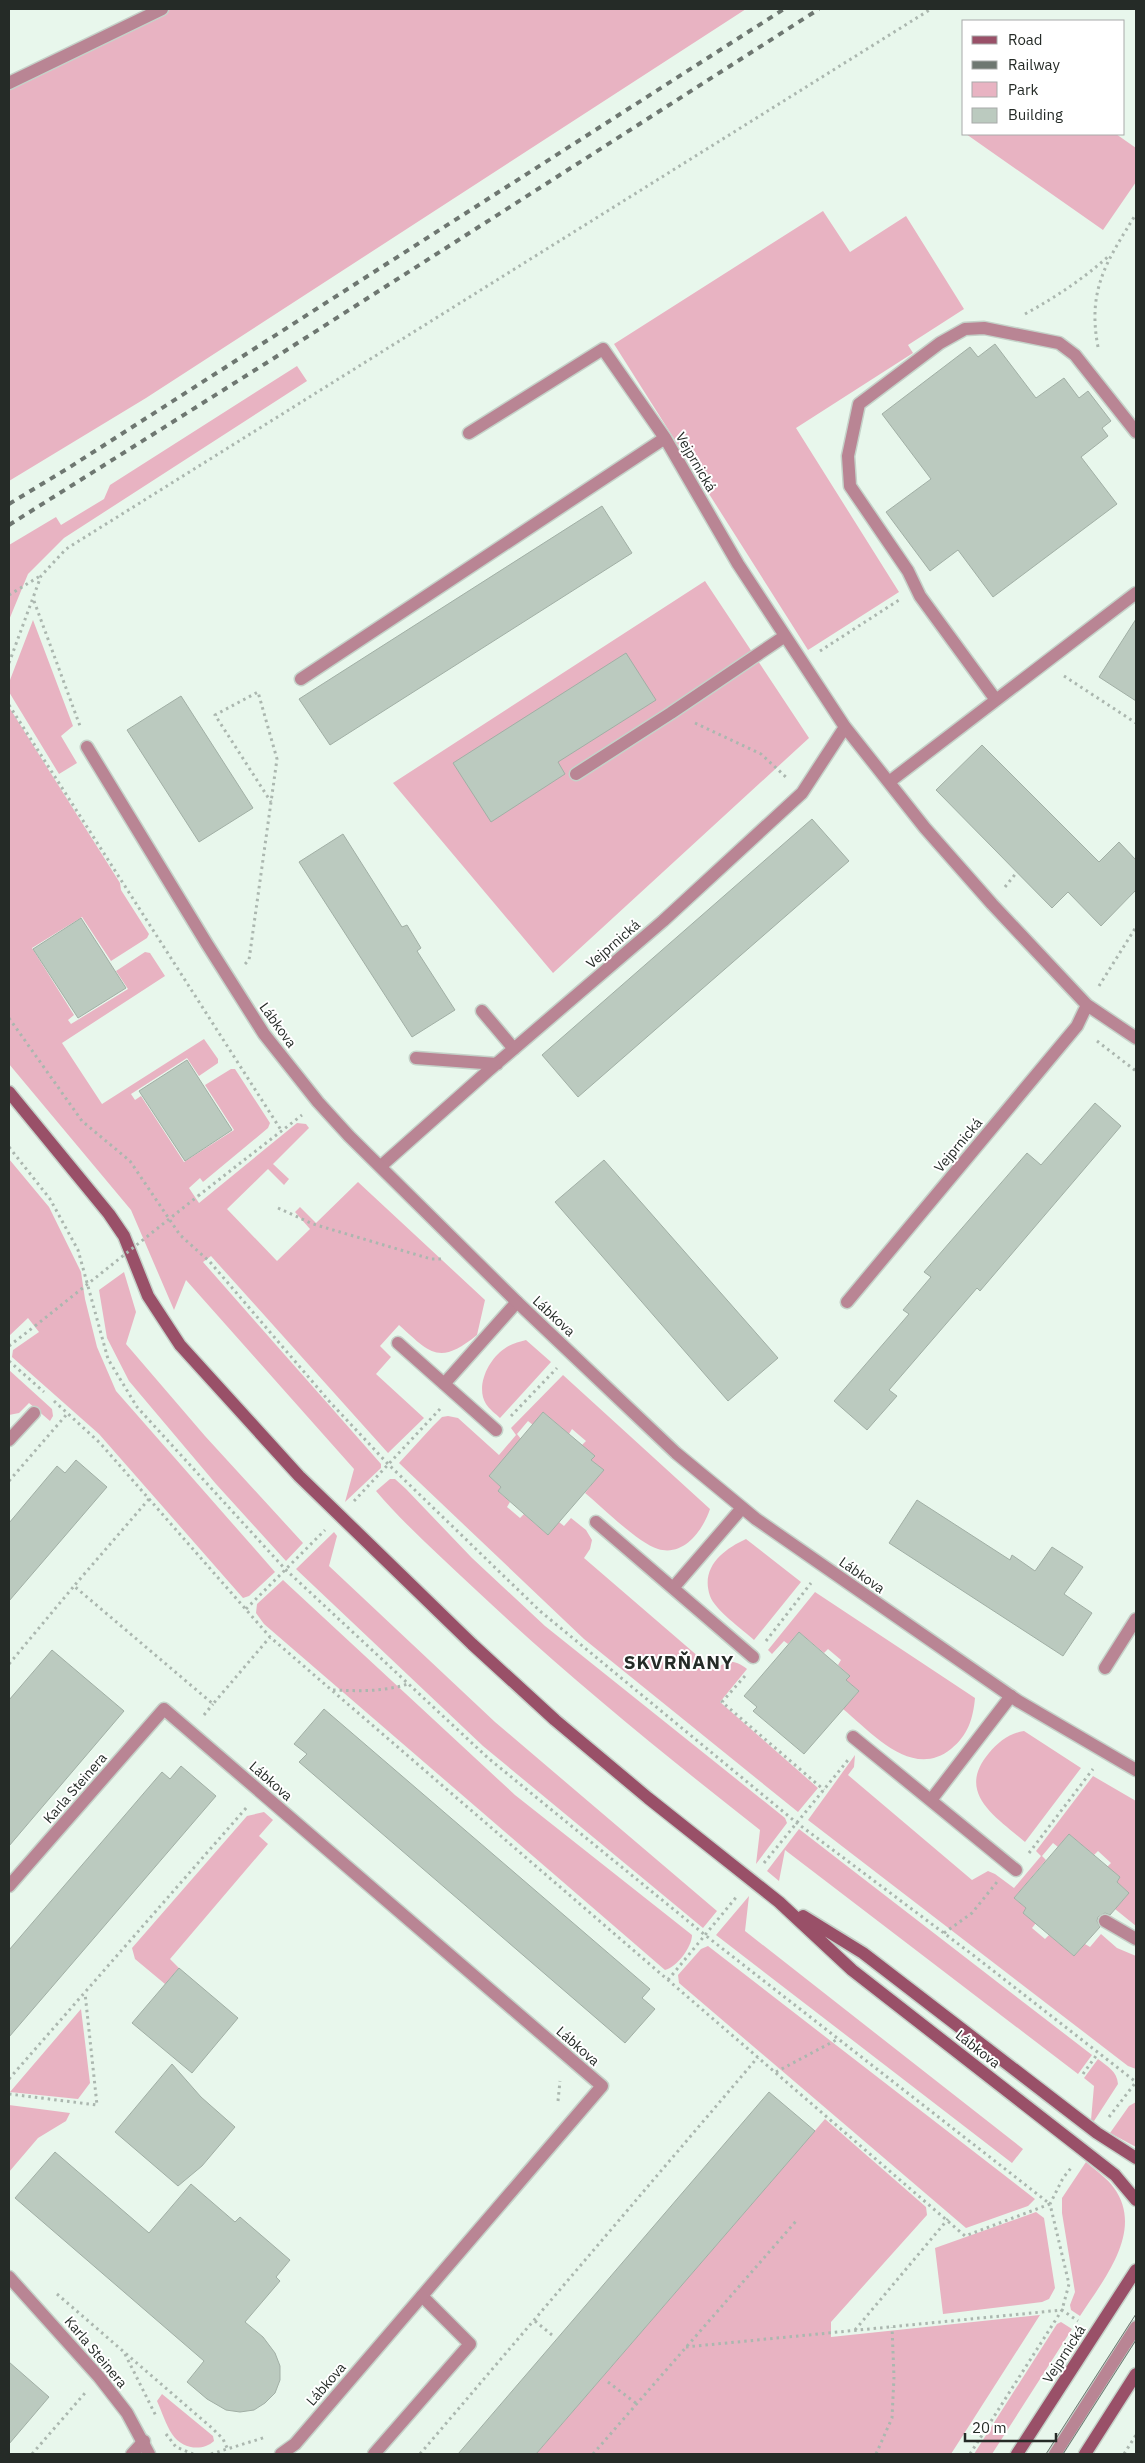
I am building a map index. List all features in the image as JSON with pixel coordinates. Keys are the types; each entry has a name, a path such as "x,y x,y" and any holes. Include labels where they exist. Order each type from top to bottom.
{"street":[{"path":"9,83 162,9"},
{"path":"996,700 920,596 908,571 850,486 848,456 859,404 940,343 965,329 984,328 1059,343 1076,355 1136,432"},
{"name":"Vejprnická","path":"469,433 604,349 665,438 738,564 845,727 950,856 1087,1005 1136,1038"},
{"path":"301,679 665,438"},
{"path":"889,782 1136,593"},
{"path":"576,774 785,636"},
{"name":"Vejprnická","path":"381,1166 663,921 802,793 845,727"},
{"name":"Lábkova","path":"88,747 264,1034 318,1102 517,1302 676,1452 742,1508 1011,1696 1136,1770"},
{"name":"Vejprnická","path":"848,1302 1077,1026 1087,1005"},
{"path":"482,1011 514,1049"},
{"path":"416,1058 497,1064"},
{"name":"Lábkova","path":"9,1092 109,1214 124,1236 148,1296 180,1344 299,1476 472,1644 555,1720 648,1798 779,1902 852,1970 1115,2175 1136,2200"},
{"path":"444,1384 517,1302"},
{"path":"398,1343 496,1430"},
{"path":"9,1440 34,1413"},
{"path":"673,1588 742,1508"},
{"path":"596,1522 753,1656"},
{"path":"1105,1668 1136,1619"},
{"path":"931,1800 1011,1696"},
{"name":"Lábkova","path":"164,1709 602,2086 295,2444 281,2454"},
{"name":"Karla Steinera","path":"9,1886 164,1709"},
{"path":"857,1740 1016,1870"},
{"name":"Lábkova","path":"779,1902 863,1953 1097,2133 1136,2158"},
{"path":"1105,1921 1136,1939"},
{"name":"Vejprnická","path":"1017,2454 1136,2270"},
{"name":"Karla Steinera","path":"9,2277 99,2377 127,2413 144,2441 149,2454"},
{"path":"374,2454 470,2344 422,2296"},
{"path":"1055,2454 1136,2327"},
{"path":"1085,2454 1136,2374"},
{"path":"132,2454 144,2441"}],"path":[{"path":"9,595 41,576 66,549 124,512 931,9"},
{"path":"1099,353 1094,314 1099,282 1111,254 1136,214"},
{"path":"1021,316 1061,294 1086,276 1111,254"},
{"path":"9,663 41,576"},
{"path":"803,663 916,588"},
{"path":"33,600 88,747"},
{"path":"1044,663 1136,723"},
{"path":"229,979 249,960 277,759 258,692 215,715 271,802"},
{"path":"9,705 281,1130"},
{"path":"671,713 761,754 802,793"},
{"path":"1099,985 1136,927"},
{"path":"9,1018 82,1121 130,1161 180,1235 210,1262 329,1401 388,1464 540,1611 797,1823 1136,2082"},
{"path":"1077,1026 1136,1071"},
{"path":"9,1346 318,1102"},
{"path":"9,1147 50,1199 78,1250 108,1359 137,1407 285,1569 488,1758 705,1935 1050,2204 1069,2284 1062,2310 970,2454"},
{"path":"278,1208 313,1224 431,1258 450,1259"},
{"path":"496,1430 572,1353"},
{"path":"9,1361 46,1394"},
{"path":"53,1400 100,1443 270,1637 948,2219 965,2236 1050,2204"},
{"path":"9,1481 68,1414"},
{"path":"388,1464 430,1422"},
{"path":"9,1664 149,1499"},
{"path":"246,1609 303,1552"},
{"path":"824,1566 753,1656 750,1670 722,1702 824,1790"},
{"path":"74,1586 213,1704 270,1637"},
{"path":"332,1690 371,1692 408,1684"},
{"path":"797,1823 824,1790 857,1740"},
{"path":"944,1934 972,1912 998,1880 1016,1870 1107,1753"},
{"path":"9,2079 260,1792"},
{"path":"668,1980 705,1935"},
{"path":"9,2094 97,2105 84,1992"},
{"path":"776,2072 838,2039"},
{"path":"1083,2074 1098,2053"},
{"path":"553,2107 559,2100 561,2083 555,2072 568,2057"},
{"path":"420,2454 758,2057"},
{"path":"854,2331 948,2219"},
{"path":"593,2454 797,2220"},
{"path":"52,2290 212,2428 222,2439 228,2450"},
{"path":"686,2347 1062,2310 1096,2332"},
{"path":"535,2321 552,2335"},
{"path":"876,2454 892,2418 894,2377 892,2327"},
{"path":"123,2352 157,2417"},
{"path":"32,2454 99,2377"},
{"path":"608,2382 637,2404"},
{"path":"165,2433 176,2448 193,2454"},
{"path":"211,2454 267,2437 273,2433"},
{"path":"1124,2454 1136,2435"}],"green space":[{"path":"162,9 746,9 146,398 9,481 9,83"},
{"path":"967,135 1117,135 1136,148 1136,182 1103,230"},
{"path":"823,211 850,252 906,216 964,309 908,345 913,353 796,428 899,592 808,650 614,344"},
{"path":"297,366 307,381 64,538 28,574 9,620 9,545 56,517 61,525 104,499 110,485"},
{"path":"705,581 809,738 553,973 393,783"},
{"path":"33,620 73,726 61,736 77,763 59,774 9,692 10,680"},
{"path":"9,707 120,883 121,890 149,934 147,938 111,961 82,917 32,948 74,1015 68,1020 71,1024 128,989 116,971 145,952 150,953 165,976 62,1043 102,1104 204,1039 218,1059 218,1063 199,1076 187,1058 131,1094 135,1100 141,1096 184,1162 234,1130 205,1085 231,1069 235,1069 270,1123 268,1128 203,1182 200,1178 189,1188 199,1203 297,1123 306,1124 309,1128 273,1164 289,1179 284,1185 268,1169 227,1209 277,1261 310,1229 295,1212 300,1207 316,1223 358,1182 485,1300 477,1335 464,1345 453,1350 444,1353 427,1349 399,1325 380,1346 391,1357 376,1374 424,1418 388,1453 211,1256 203,1262 381,1464 381,1468 345,1502 354,1469 186,1280 174,1310 131,1210 9,1064"},
{"path":"9,1159 49,1207 81,1272 85,1299 97,1347 116,1391 275,1572 249,1596 243,1598 99,1434 12,1357 13,1350 39,1332 28,1318 9,1336"},
{"path":"124,1272 136,1312 126,1344 205,1436 303,1543 286,1561 216,1484 129,1381 107,1338 99,1290"},
{"path":"526,1340 551,1362 500,1418 487,1406 483,1397 482,1389 485,1374 498,1353 515,1343"},
{"path":"9,1370 52,1409 53,1416 50,1421 29,1403 19,1413 9,1415"},
{"path":"563,1375 710,1509 703,1525 691,1540 676,1549 658,1549 641,1540 585,1493 603,1470 591,1460 594,1456 582,1445 586,1441 572,1429 569,1434 543,1412 533,1425 528,1421 517,1434 521,1439 489,1476 501,1487 498,1491 510,1502 507,1507 520,1518 524,1514 548,1535 559,1522 564,1526 571,1518 586,1530 592,1540 590,1549 584,1558 714,1670 730,1662 738,1663 747,1669 720,1702 818,1788 798,1812 584,1639 399,1463 442,1417 448,1416 458,1418 499,1455 516,1435 511,1428"},
{"path":"390,1479 395,1479 406,1489 472,1558 545,1626 785,1818 787,1823 756,1864 760,1830 651,1743 580,1683 510,1622 437,1554 376,1491"},
{"path":"334,1532 337,1536 329,1566 495,1722 717,1911 703,1928 483,1746 296,1569"},
{"path":"746,1539 801,1582 754,1640 717,1607 710,1596 708,1586 708,1576 716,1560 730,1548"},
{"path":"283,1580 515,1795 692,1935 687,1951 679,1961 665,1970 264,1624 256,1613 257,1604"},
{"path":"815,1592 975,1698 969,1726 957,1744 936,1757 922,1759 907,1756 893,1750 843,1709 859,1691 846,1680 850,1676 838,1665 841,1660 828,1649 824,1653 799,1632 788,1644 784,1641 772,1654 768,1650"},
{"path":"1024,1731 1081,1768 1025,1842 1002,1823 983,1803 978,1792 976,1780 980,1767 989,1753 1009,1736"},
{"path":"855,1755 854,1767 848,1775 972,1880 988,1871 1014,1888 1041,1856 1036,1851 1093,1776 1136,1801 1136,1926 1115,1909 1129,1893 1117,1882 1120,1877 1107,1867 1111,1863 1098,1851 1094,1855 1069,1834 1058,1847 1053,1843 1042,1856 1046,1860 1014,1898 1026,1908 1023,1913 1036,1923 1032,1928 1045,1939 1049,1935 1074,1956 1085,1944 1090,1947 1101,1934 1117,1948 1136,1956 1136,2069 1128,2066 808,1820"},
{"path":"264,1812 273,1820 259,1836 268,1844 170,1959 179,1968 165,1984 135,1959 132,1948 247,1816"},
{"path":"799,1829 1092,2055 1078,2074 785,1850 779,1881 767,1871"},
{"path":"749,1896 745,1931 1023,2149 1012,2163 716,1935"},
{"path":"708,1946 1035,2199 1028,2206 966,2228 679,1983 678,1975 701,1949"},
{"path":"81,2009 90,2083 78,2099 10,2092"},
{"path":"1098,2059 1114,2072 1118,2084 1094,2121 1091,2120 1094,2086 1084,2078"},
{"path":"1136,2102 1136,2147 1110,2133 1129,2106"},
{"path":"9,2105 70,2113 66,2121 38,2138 9,2172"},
{"path":"825,2119 926,2207 927,2215 831,2322 831,2337 1040,2315 951,2454 536,2454"},
{"path":"1086,2162 1114,2188 1122,2204 1125,2221 1123,2238 1117,2255 1080,2316 1071,2310 1070,2305 1075,2292 1062,2213 1062,2198"},
{"path":"1036,2212 1044,2218 1055,2288 1049,2299 1042,2302 943,2314 935,2248"},
{"path":"1061,2322 1072,2329 992,2454 974,2454 1057,2324"},
{"path":"162,2394 213,2436 214,2441 198,2448 187,2446 176,2439 168,2427 157,2401"}],"building":[{"path":"995,344 1036,398 1064,378 1079,398 1088,391 1111,421 1102,428 1108,436 1081,457 1117,504 993,597 958,550 930,571 886,512 931,479 882,414 970,347 978,357"},
{"path":"602,506 632,553 330,745 299,699"},
{"path":"1136,619 1136,701 1099,677"},
{"path":"626,653 656,700 558,762 565,774 491,822 453,763"},
{"path":"181,696 253,808 199,842 127,730"},
{"path":"982,745 1099,862 1119,842 1136,860 1136,890 1101,926 1068,892 1052,908 936,790"},
{"path":"812,819 849,861 578,1097 542,1055"},
{"path":"343,834 402,927 407,925 421,948 417,951 455,1010 412,1037 299,862"},
{"path":"81,918 126,988 78,1018 33,949"},
{"path":"187,1060 232,1130 185,1161 139,1091"},
{"path":"1095,1103 1121,1126 980,1291 977,1288 889,1390 897,1396 867,1430 834,1401 909,1314 903,1310 931,1277 924,1272 1027,1153 1041,1165"},
{"path":"604,1160 778,1358 728,1401 555,1202"},
{"path":"543,1412 595,1456 591,1460 604,1470 548,1535 498,1491 501,1487 489,1476"},
{"path":"76,1460 107,1487 9,1601 9,1523 57,1466 65,1473"},
{"path":"917,1500 1010,1560 1012,1555 1035,1571 1052,1547 1083,1567 1064,1594 1092,1613 1063,1656 889,1543"},
{"path":"799,1632 850,1676 846,1680 859,1691 804,1754 753,1711 757,1707 744,1696"},
{"path":"52,1650 124,1711 9,1846 9,1700"},
{"path":"324,1709 650,1989 642,1998 655,2009 625,2043 299,1762 307,1754 294,1744"},
{"path":"181,1766 216,1796 9,2037 9,1950 162,1772 170,1779"},
{"path":"1069,1834 1120,1877 1117,1882 1129,1893 1110,1915 1105,1913 1098,1917 1097,1921 1100,1927 1074,1956 1023,1913 1026,1908 1014,1898"},
{"path":"179,1968 238,2018 192,2073 132,2023"},
{"path":"172,2064 201,2097 235,2127 202,2166 178,2186 115,2132"},
{"path":"769,2092 815,2131 536,2454 458,2454"},
{"path":"55,2152 149,2233 191,2184 235,2222 240,2217 290,2260 276,2277 280,2281 245,2322 263,2337 275,2353 280,2366 280,2380 275,2393 265,2403 254,2410 240,2412 226,2410 207,2399 187,2382 204,2361 15,2198"},
{"path":"9,2362 49,2397 9,2444"}],"tram line":[{"path":"1046,2454 1136,2314"},
{"path":"1063,2454 1136,2340"}],"railway":[{"path":"9,504 70,467 784,9"},
{"path":"9,525 271,360 819,9"}],"district":[{"name":"SKVRŇANY","path":"679,1662"}]}
